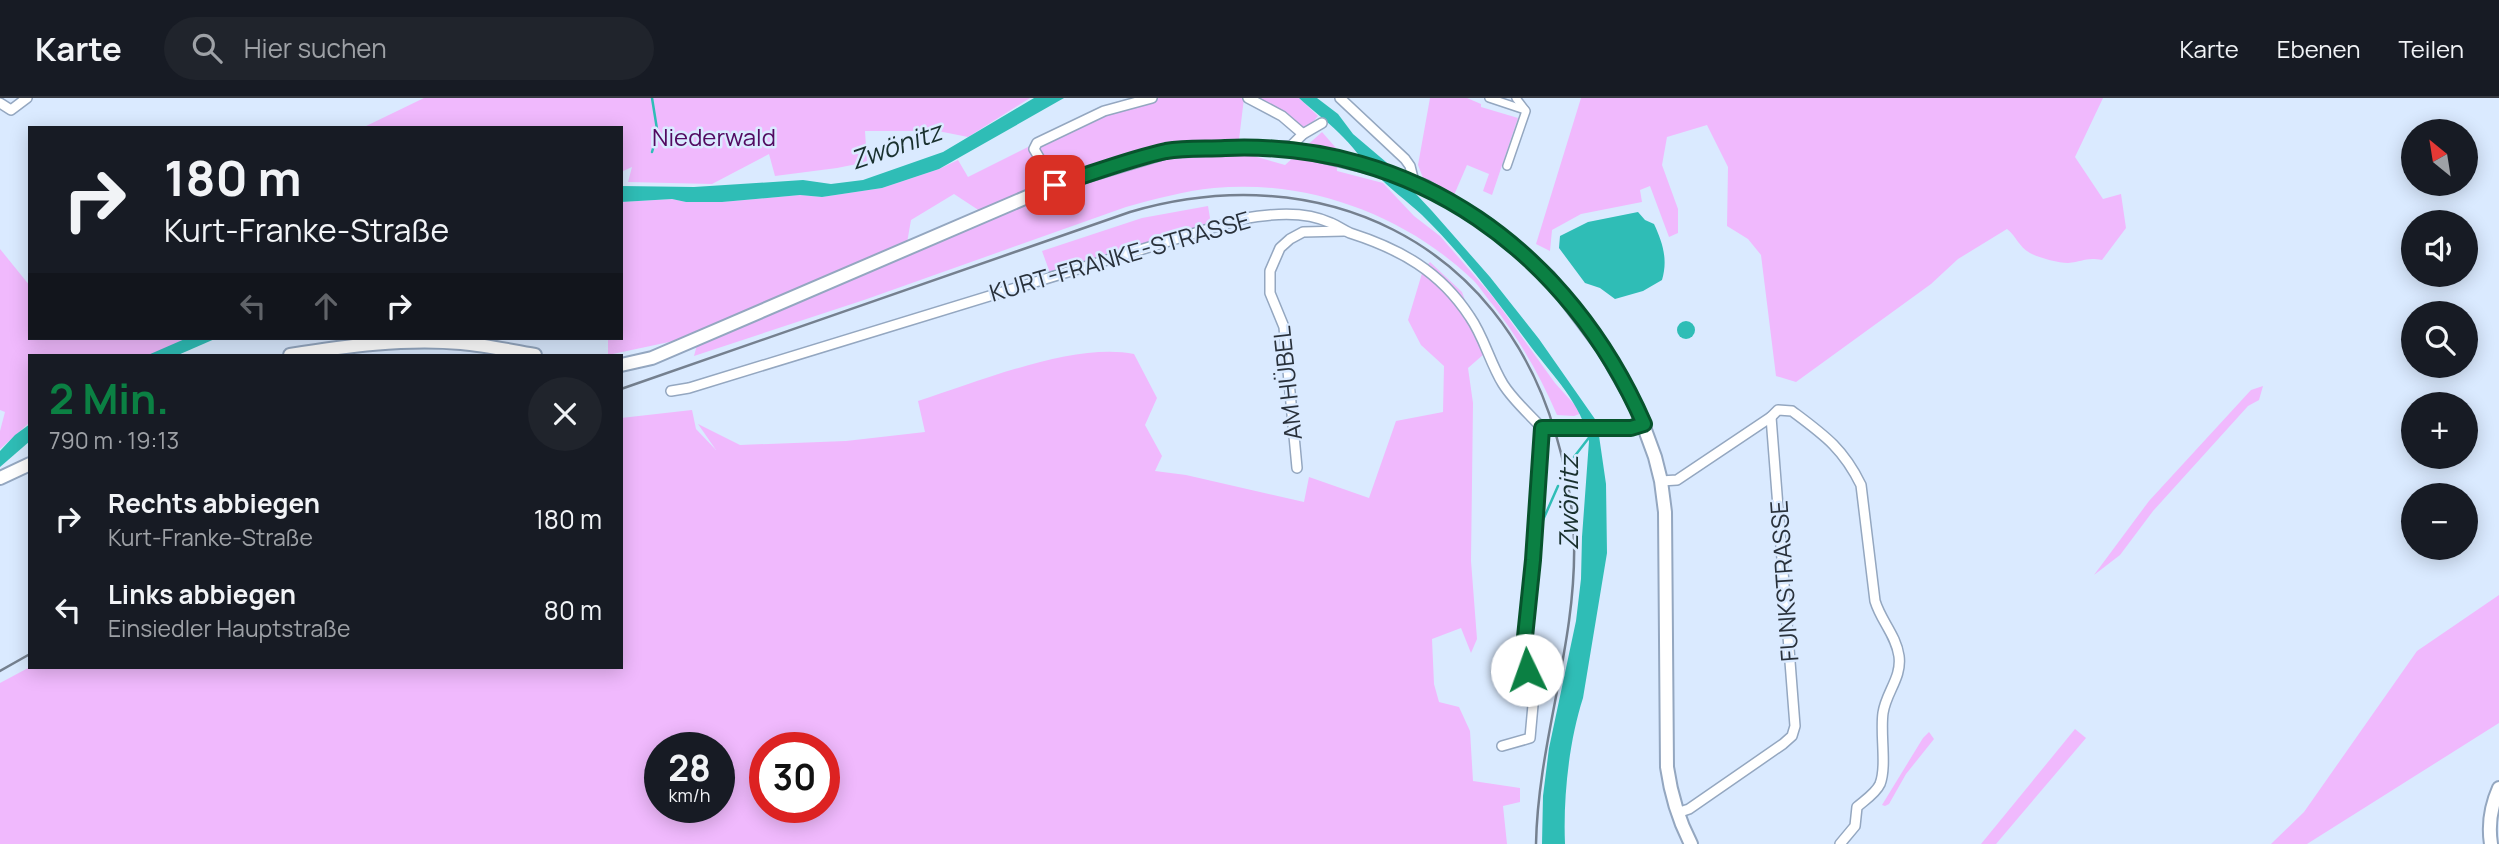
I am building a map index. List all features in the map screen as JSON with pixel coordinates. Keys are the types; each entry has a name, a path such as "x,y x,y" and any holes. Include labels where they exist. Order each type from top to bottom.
{"main road":[{"path":"623,365 652,358 1055,185 1168,151 1289,148 1351,162 1414,182 1487,224 1549,277 1604,350 1644,424 1661,481 1665,512 1667,768 1677,813 1691,844"},
{"path":"298,354 373,344 430,342 462,343 529,354"},
{"path":"0,478 28,465"},
{"path":"2491,844 2490,821 2493,802 2499,788"}],"street":[{"path":"0,103 11,110 27,98"},
{"path":"1055,185 1034,149 1037,143 1104,111 1152,98"},
{"path":"1248,98 1282,116 1303,134"},
{"path":"1340,98 1405,159 1414,176 1414,182"},
{"path":"1489,98 1526,111"},
{"path":"1516,98 1526,111"},
{"path":"1507,166 1526,111"},
{"path":"1289,148 1303,134 1322,123"},
{"name":"KURT-FRANKE-STRASSE","path":"671,391 690,388 1241,219 1297,215 1329,222 1346,231 1382,243 1424,267 1448,288 1471,317 1504,386 1542,428"},
{"name":"AM HÜBEL","path":"1297,468 1284,327 1270,293 1270,271 1279,248 1297,235 1303,232 1346,231"},
{"path":"1661,481 1677,480 1778,410 1792,411 1836,445 1861,485 1875,601 1895,637 1899,674 1882,717 1882,775 1879,786 1857,807 1856,826 1840,844"},
{"name":"FUNKSTRASSE","path":"1677,813 1689,809 1783,744 1792,736 1795,726 1771,417"},
{"path":"1502,746 1530,738 1534,694 1523,656 1542,428 1631,428 1644,424"}],"green space":[{"name":"Niederwald","path":"424,98 1030,98 968,137 938,131 865,131 867,162 775,176 769,154 712,184 628,182 632,167 623,171 623,126 366,126"},
{"path":"1152,98 1244,98 1238,148 1168,151 986,215 954,194 911,220 905,254 1058,191 1169,156 1250,155 1285,165 1322,132 1336,148 1337,171 1383,183 1414,216 1440,236 1493,297 1555,383 1582,413 1574,416 1557,415 1520,344 1503,318 1473,280 1446,257 1386,220 1353,206 1285,189 1214,188 1126,207 864,300 694,356 697,345 688,338 608,354 608,340 623,340 623,202 672,199 686,202 722,202 800,195 822,197 882,188 958,160 968,177 1072,125"},
{"path":"1248,98 1299,98 1318,116 1303,134"},
{"path":"1430,98 1467,98 1481,104 1481,107 1518,118 1492,195 1483,191 1489,174 1467,165 1454,195 1423,178 1418,165"},
{"path":"1581,98 2103,98 2075,157 2103,199 2121,194 2126,228 2102,260 2088,259 2068,263 2030,253 2007,229 1958,259 1931,284 1796,382 1776,376 1761,255 1748,239 1727,226 1728,167 1707,125 1667,137 1662,165 1678,209 1678,233 1669,237 1650,186 1640,190 1642,202 1581,214 1552,230 1550,251 1536,244"},
{"path":"1208,206 1211,224 1050,273 1042,251 1142,218"},
{"path":"0,249 28,284 28,340 184,340 154,354 28,354 28,424 0,449 0,431 5,412 0,410"},
{"path":"1430,262 1462,292 1484,354 1468,368 1473,403 1471,561 1477,639 1471,653 1461,628 1432,639 1434,684 1439,702 1459,707 1470,731 1473,781 1520,788 1520,802 1503,806 1507,844 0,844 0,683 28,668 623,669 623,418 692,410 696,429 716,450 698,424 740,445 846,441 925,432 918,401 1055,359 1110,352 1134,354 1157,398 1145,425 1162,456 1155,471 1186,475 1304,502 1309,477 1369,498 1396,421 1443,412 1444,366 1421,345 1408,320 1423,270"},
{"path":"2263,386 2259,400 2248,406 2153,511 2120,555 2094,575 2149,501 2251,390"},
{"path":"2499,595 2499,723 2307,844 2271,844 2304,812 2417,651"},
{"path":"2075,729 2086,738 1996,844 1981,844"},
{"path":"1929,732 1934,739 1906,774 1889,804 1882,805 1923,738"}],"shaded area":[{"path":"1034,98 1064,98 939,169 882,188 822,197 800,195 722,202 686,202 672,199 623,202 623,186 694,187 803,180 831,184 863,180 943,152"},
{"path":"1299,98 1317,98 1338,114 1353,134 1386,162 1432,211 1490,277 1539,339 1597,422 1606,484 1607,553 1583,698 1571,751 1566,789 1565,844 1542,844 1543,796 1549,748 1576,621 1581,579 1589,441 1585,428 1566,391 1452,246 1422,215 1380,179 1339,133"},
{"path":"1638,212 1645,220 1654,224 1660,238 1664,252 1664,273 1662,280 1643,291 1615,299 1600,288 1585,283 1559,248 1560,236 1588,222"},
{"path":"1682,321 1690,321 1695,330 1693,337 1682,339 1677,334 1677,326"},
{"path":"182,340 212,340 180,354 150,354"},
{"path":"28,425 28,443 0,467 0,451"}],"waterway":[{"path":"652,98 657,129"},
{"path":"652,152 657,135"},
{"name":"Zwönitz","path":"1574,457 1591,435"},
{"name":"Zwönitz","path":"1543,520 1558,486"}],"railway":[{"path":"623,388 1130,212 1201,198 1269,196 1334,207 1393,230 1447,264 1493,310 1529,367 1556,435 1563,461 1571,500 1573,578 1570,616 1543,768 1536,844"},
{"path":"0,671 28,655"}],"route":[{"path":"1055,185 1168,151 1289,148 1374,168 1426,187 1487,224 1549,277 1604,350 1644,424 1631,428 1542,428 1523,656 1527,670"}]}
